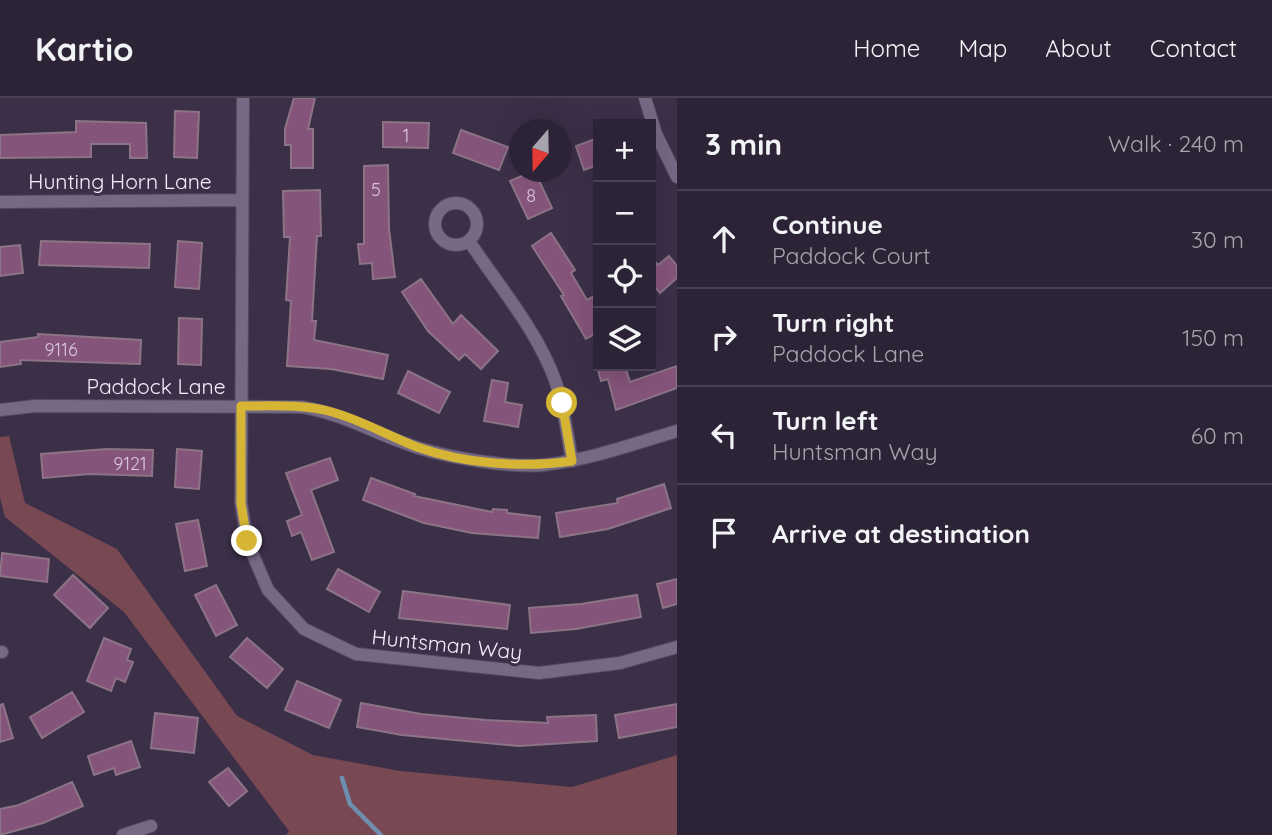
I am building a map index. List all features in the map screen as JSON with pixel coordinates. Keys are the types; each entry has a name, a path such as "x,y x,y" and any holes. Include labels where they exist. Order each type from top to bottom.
{"street":[{"name":"Huntsman Way","path":"243,98 241,503 247,541 268,590 304,629 356,654 539,673 621,663 677,647"},
{"path":"645,98 656,134 677,177"},
{"name":"Hunting Horn Lane","path":"0,202 241,200"},
{"path":"469,241 543,354 562,403 572,461"},
{"name":"Paddock Lane","path":"0,410 35,406 302,407 332,412 420,448 462,458 540,466 572,461 677,431"},
{"path":"123,835 151,825"}],"shaded area":[{"path":"9,436 25,503 117,549 237,716 313,755 400,771 572,787 677,755 677,835 286,835 289,831 124,612 5,517 0,498 0,437"}],"building":[{"path":"294,98 315,98 308,129 313,129 313,168 291,168 291,145 285,145 285,129"},
{"path":"175,111 199,112 197,158 174,157"},
{"path":"76,121 146,123 147,158 130,158 130,144 91,144 91,157 0,158 0,135 76,132"},
{"path":"383,122 429,123 428,148 383,147"},
{"path":"461,130 508,147 499,170 453,153"},
{"path":"593,140 593,167 584,170 576,146"},
{"path":"388,165 389,229 395,277 373,279 372,263 360,264 358,244 364,244 364,166"},
{"path":"510,182 540,182 552,208 528,219"},
{"path":"320,190 321,236 317,236 312,321 316,321 314,340 388,355 383,379 331,369 287,366 291,301 286,300 290,237 284,237 283,191"},
{"path":"551,233 575,270 571,273 587,300 593,297 593,335 586,339 561,296 564,295 532,246"},
{"path":"41,241 150,244 149,268 39,265"},
{"path":"178,241 202,243 199,289 175,287"},
{"path":"20,245 23,273 0,276 0,247"},
{"path":"669,256 677,266 677,278 660,293 656,288 656,263 658,265"},
{"path":"421,279 453,324 461,315 498,351 481,369 465,354 459,360 428,331 402,292"},
{"path":"179,318 202,319 201,365 178,364"},
{"path":"38,334 141,340 140,364 20,360 21,364 0,367 0,342 38,337"},
{"path":"677,366 677,388 616,410 608,379 601,381 598,371 627,371 630,382"},
{"path":"408,371 450,392 439,413 398,393"},
{"path":"492,380 508,383 505,402 522,405 518,427 484,421"},
{"path":"107,449 153,450 152,476 90,474 43,478 41,454"},
{"path":"177,449 202,451 199,489 175,487"},
{"path":"330,458 338,480 311,490 334,552 312,560 301,532 292,536 287,521 302,515 286,473"},
{"path":"371,478 415,494 414,496 492,512 493,509 507,510 507,513 540,517 538,538 472,533 424,523 363,500"},
{"path":"664,484 671,508 608,529 560,537 556,513 618,503 617,499"},
{"path":"198,520 207,566 185,571 176,524"},
{"path":"2,553 49,559 47,582 0,576"},
{"path":"338,569 380,592 369,612 327,589"},
{"path":"73,575 108,608 90,628 54,595"},
{"path":"677,579 677,604 663,608 657,584"},
{"path":"216,585 237,625 216,636 195,595"},
{"path":"403,591 510,605 507,629 399,618"},
{"path":"637,595 641,617 576,629 531,633 529,608 581,604"},
{"path":"104,638 131,649 127,660 133,662 125,682 116,678 111,691 87,681"},
{"path":"247,638 283,669 267,688 230,657"},
{"path":"297,681 341,700 329,728 285,710"},
{"path":"72,692 84,712 42,738 30,717"},
{"path":"361,703 421,714 486,720 548,723 547,717 596,715 597,741 519,746 402,735 357,727"},
{"path":"3,704 13,738 0,742 0,705"},
{"path":"677,704 677,727 619,738 615,715"},
{"path":"155,713 198,718 194,753 151,748"},
{"path":"131,741 140,767 116,775 114,768 94,775 88,756"},
{"path":"228,768 247,791 229,806 209,782"},
{"path":"72,782 83,806 43,823 0,835 0,809 19,805"}],"waterway":[{"path":"342,778 350,804 381,835"}],"route":[{"path":"247,541 241,503 241,406 302,407 332,412 420,448 462,458 540,466 572,461 562,403"}]}
